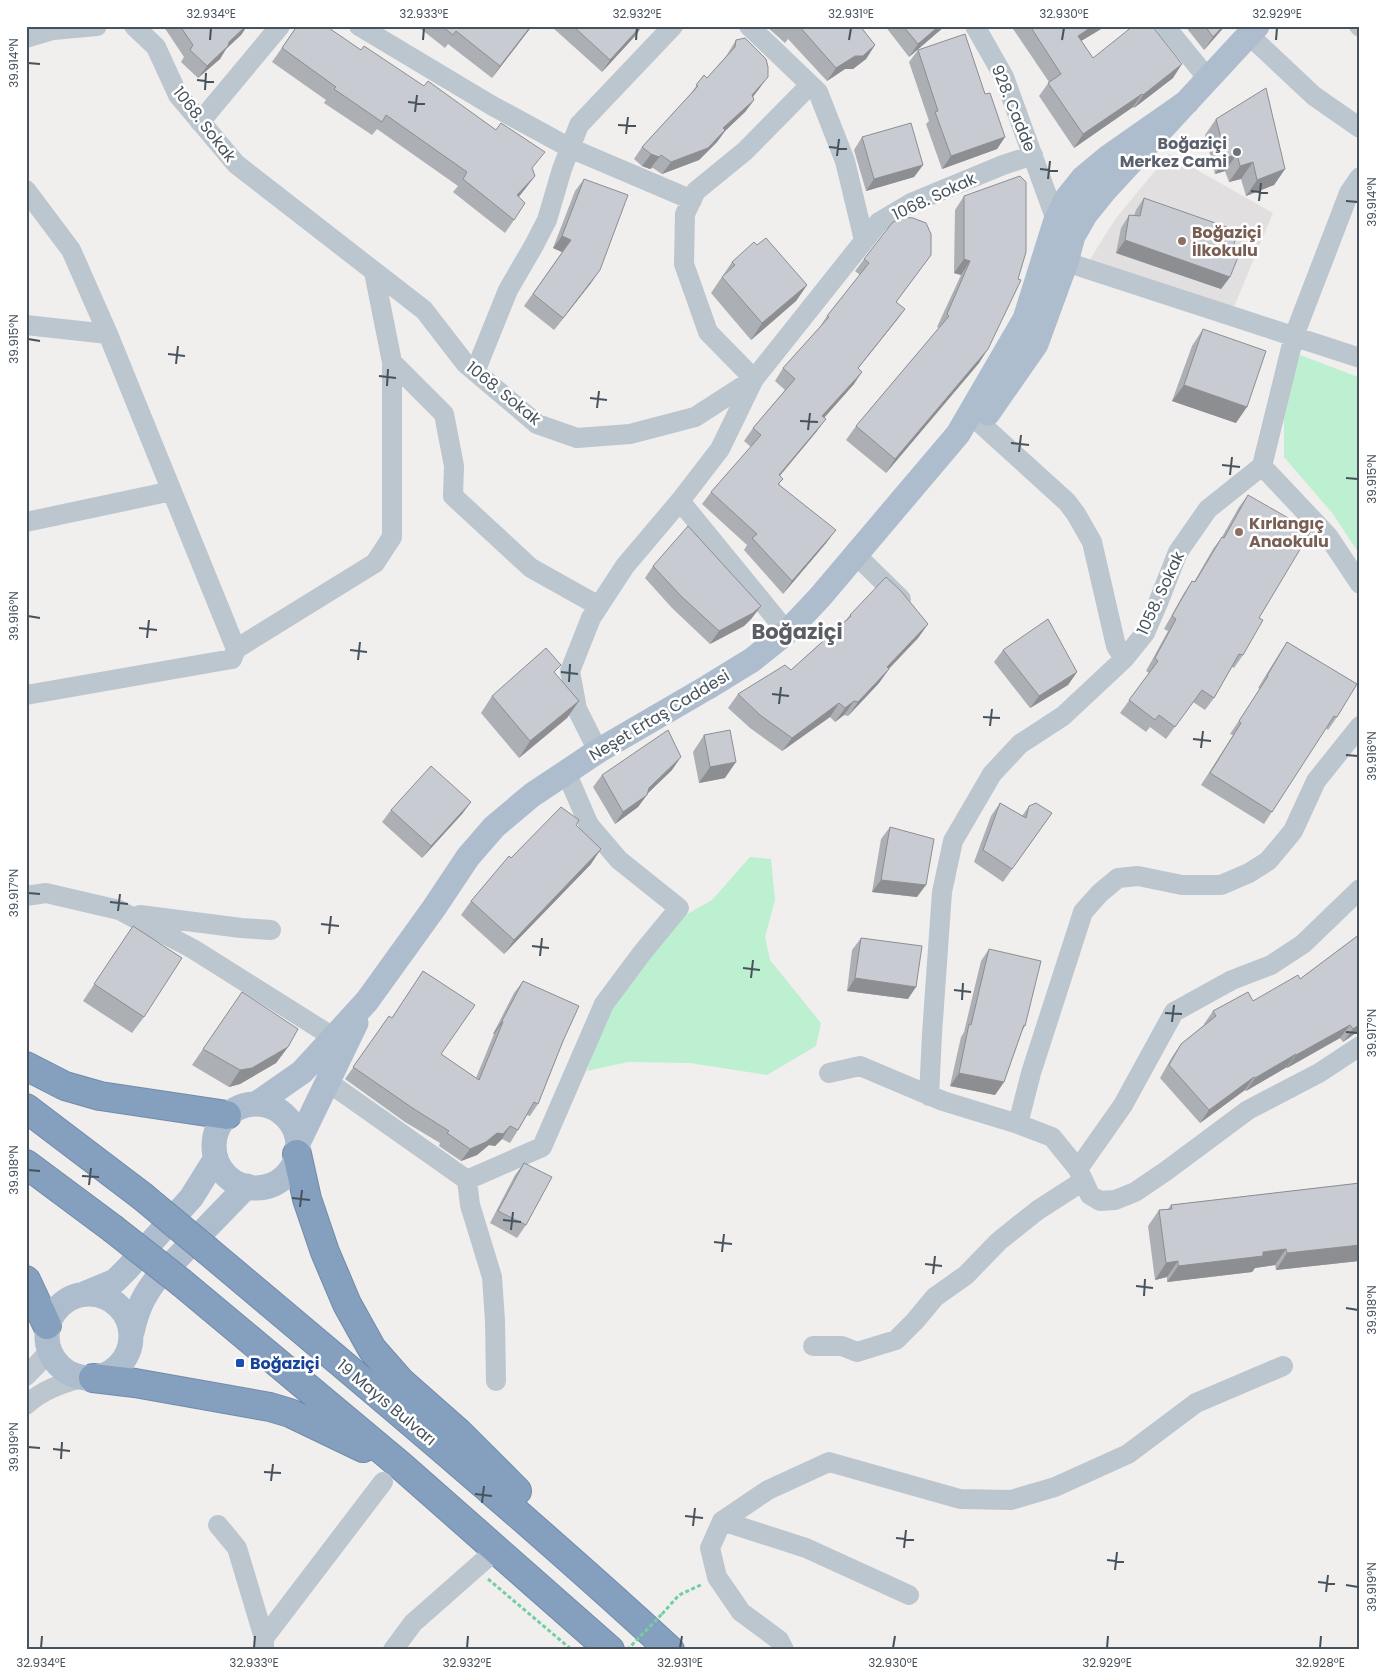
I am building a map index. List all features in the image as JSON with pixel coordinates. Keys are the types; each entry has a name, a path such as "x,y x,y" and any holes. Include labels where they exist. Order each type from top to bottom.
{"highway":[{"path":"26,1066 65,1086 100,1096 227,1115"},
{"name":"19 Mayıs Bulvarı","path":"26,1108 142,1196 208,1251 451,1456 592,1578 670,1650"},
{"path":"297,1148 307,1199 325,1252 347,1304 372,1349 400,1381 458,1433 520,1493 592,1578"},
{"path":"26,1164 182,1283 392,1473"},
{"path":"26,1280 48,1338"},
{"path":"87,1378 135,1383 270,1407 299,1417 392,1473 497,1549 610,1650"}],"main road":[{"name":"Neşet Ertaş Caddesi","path":"958,434 980,423 1036,344 1073,236 1085,215 1106,189 1253,31"},
{"name":"Neşet Ertaş Caddesi","path":"256,1104 302,1072 366,1001 434,908 468,857 494,828 516,808 532,795 598,751 752,660 788,632 958,434 1025,319 1056,220 1067,198 1083,178 1107,158 1187,102"},
{"path":"1056,220 1068,255"},
{"name":"Neşet Ertaş Caddesi","path":"297,1148 366,1001"},
{"path":"256,1104 280,1111 289,1120 295,1131 297,1148 293,1164 279,1180 263,1186 247,1186 227,1176 220,1168 214,1146 215,1135 227,1115 245,1105 256,1104"},
{"path":"216,1158 191,1198 128,1269 115,1281 86,1293 73,1296 61,1303 52,1313 48,1338 56,1364 68,1373 87,1378 106,1375 117,1368 126,1357 131,1345 138,1308 145,1294 155,1281 247,1186"},
{"path":"86,1293 99,1294 112,1299 122,1308 132,1332"}],"street":[{"path":"26,38 53,30 97,26"},
{"name":"1068. Sokak","path":"134,26 156,47 178,95 236,164 424,310 465,363 537,424 577,438 630,434 695,417 754,380 878,222 912,203 1003,165 1033,155"},
{"path":"200,122 280,26"},
{"path":"359,26 491,105 570,148 692,200"},
{"path":"476,372 508,290 547,220 579,125 673,26"},
{"path":"749,26 818,92 845,161 864,240"},
{"name":"928. Cadde","path":"975,26 1004,77 1056,220"},
{"path":"1165,26 1209,80"},
{"path":"1253,31 1314,96 1360,128"},
{"path":"598,751 578,709 570,671 591,618 624,566 680,501 720,449 754,380 708,332 684,264 685,214 696,191 745,151 810,85"},
{"path":"1360,177 1349,193 1294,336 1262,466 1328,536 1360,584"},
{"path":"26,190 34,214 71,250 108,334 236,649"},
{"path":"1068,255 1360,358"},
{"path":"26,695 232,659 236,649 375,563 392,537 392,362 374,272"},
{"path":"26,325 108,334"},
{"path":"392,362 444,414 454,466 453,496 531,568 599,606"},
{"path":"980,423 1067,502 1076,514 1092,542 1116,646 1124,659"},
{"name":"1058. Sokak","path":"929,1096 942,892 953,841 992,774 1020,744 1064,716 1124,659 1145,633 1178,552 1208,509 1262,466"},
{"path":"26,522 172,491"},
{"path":"680,501 788,632"},
{"path":"856,555 916,612"},
{"path":"1018,1124 1034,1064 1082,912 1100,892 1118,878 1138,876 1182,885 1221,884 1250,873 1268,862 1293,831 1316,781 1360,726"},
{"path":"467,1180 542,1147 604,1004 679,908 619,860 589,825 566,772"},
{"path":"813,1346 842,1346 857,1352 896,1340 915,1321 935,1296 966,1275 999,1241 1080,1175 1123,1105 1174,1012 1232,980 1271,965 1303,944 1360,889"},
{"path":"26,896 46,892 150,917 271,930"},
{"path":"119,910 193,949 334,1037"},
{"path":"829,1072 860,1066 929,1096 1018,1124 1052,1138 1080,1175 1090,1195 1100,1201 1115,1200 1135,1192 1248,1110 1319,1073 1360,1046"},
{"path":"328,1082 467,1180 470,1205 492,1277 496,1381"},
{"path":"26,1376 48,1338"},
{"path":"784,1650 779,1640 741,1612 717,1576 710,1548 722,1521 768,1490 829,1462 960,1499 1011,1500 1055,1487 1128,1454 1196,1403 1283,1366"},
{"path":"26,1405 37,1395 55,1386 87,1378"},
{"path":"264,1644 392,1473"},
{"path":"722,1521 806,1548 909,1595"},
{"path":"218,1525 237,1548 264,1644"},
{"path":"393,1650 413,1623 497,1549"}],"path":[{"path":"476,1568 572,1650"},
{"path":"627,1650 679,1595 717,1576"}],"shaded area":[{"name":"Boğaziçi İlkokulu","path":"1169,154 1273,213 1234,307 1087,264 1116,218"}],"green space":[{"path":"1300,355 1358,377 1360,381 1360,555 1333,514 1284,457 1284,405"},
{"path":"750,857 771,859 775,900 765,937 770,960 821,1023 816,1046 767,1075 690,1063 628,1062 587,1071 605,1015 680,918 712,900"}],"building":[{"path":"180,26 246,26 207,66 190,50 193,45"},
{"path":"297,26 326,26 361,50 364,46 424,86 428,81 496,130 501,123 545,152 532,168 535,176 517,195 525,203 514,220 463,179 467,172 386,115 382,122 334,89 336,87 282,48"},
{"path":"442,26 531,26 500,66 456,31 453,35"},
{"path":"573,26 641,26 610,60"},
{"path":"799,26 860,26 875,45 863,56 855,56 836,68"},
{"path":"903,26 939,26 918,44"},
{"path":"1030,26 1093,26 1078,36 1093,58 1133,26 1152,26 1182,64 1143,95 1083,134 1048,83 1061,74"},
{"path":"1205,26 1223,26 1213,37"},
{"path":"965,34 985,94 990,93 1005,137 951,156 935,112 938,111 918,50"},
{"path":"745,38 766,59 768,67 768,77 752,95 754,100 723,128 725,130 708,148 671,162 661,155 659,157 651,154 642,147 698,86 696,85 704,75 707,78 735,47 736,40"},
{"path":"1266,88 1285,169 1257,180 1253,162 1240,166 1237,154 1226,158 1216,119"},
{"path":"911,123 923,165 874,179 862,137"},
{"path":"1020,176 1026,182 1026,252 1018,279 1021,280 988,349 895,459 856,426 949,316 947,314 970,261 964,259 964,196"},
{"path":"584,179 628,195 600,270 563,318 533,294 571,240 562,236"},
{"path":"1144,198 1238,231 1233,247 1240,252 1230,277 1125,240 1129,215 1140,216"},
{"path":"902,217 913,218 926,223 931,234 931,255 896,302 905,309 858,368 862,372 822,416 826,419 779,475 783,479 778,484 836,530 792,581 752,538 757,534 711,492 761,435 753,428 795,379 783,368 829,317 827,316 869,263 864,259 892,223"},
{"path":"766,238 807,285 762,323 722,277 735,265 732,262 754,242 757,245"},
{"path":"1203,329 1266,351 1247,407 1184,385"},
{"path":"1248,495 1311,531 1259,618 1263,620 1243,655 1239,654 1214,698 1202,690 1175,727 1159,715 1155,720 1129,700 1158,661 1155,658 1176,619 1172,616 1192,581 1195,582 1222,537 1224,538"},
{"path":"688,526 761,606 753,613 719,631 681,596 653,566"},
{"path":"886,577 901,591 928,624 887,667 889,669 858,702 854,701 845,708 839,703 792,738 760,715 738,694 785,665 791,670 851,616"},
{"path":"1048,619 1077,672 1039,696 1003,650"},
{"path":"1287,642 1357,684 1337,717 1334,716 1272,812 1210,773"},
{"path":"546,648 561,665 554,672 579,701 530,741 492,696"},
{"path":"668,730 681,757 649,788 647,795 623,812 602,775"},
{"path":"730,730 736,762 710,767 704,735"},
{"path":"431,766 471,802 431,846 391,810"},
{"path":"1000,803 1026,818 1029,806 1036,803 1052,813 1012,869 983,850"},
{"path":"561,807 579,820 576,825 601,849 514,940 471,901 509,856 511,858"},
{"path":"890,827 934,839 926,885 881,880"},
{"path":"133,926 182,958 144,1017 94,984"},
{"path":"1360,934 1360,1024 1353,1029 1350,1025 1254,1077 1209,1110 1169,1065 1181,1044 1216,1016 1213,1011 1248,992 1253,1001 1298,975 1300,979"},
{"path":"861,938 922,946 916,987 855,978"},
{"path":"989,949 1041,961 1025,1026 1004,1082 959,1073 969,1024 971,1025"},
{"path":"423,971 475,1005 441,1054 479,1080 502,1021 523,981 579,1006 538,1104 534,1102 518,1130 510,1126 503,1134 497,1133 486,1142 470,1149 447,1133 449,1131 353,1067 389,1016 392,1018"},
{"path":"242,992 298,1029 288,1047 252,1068 240,1070 203,1049"},
{"path":"524,1163 552,1177 526,1225 498,1211"},
{"path":"1360,1183 1360,1245 1287,1253 1286,1249 1263,1252 1263,1256 1178,1266 1178,1261 1166,1263 1159,1210 1172,1209 1171,1205"}],"place":[{"name":"Boğaziçi Merkez Cami","path":"1237,152"},
{"name":"Boğaziçi İlkokulu","path":"1182,241"},
{"name":"Kırlangıç Anaokulu","path":"1239,532"},
{"name":"Boğaziçi","path":"240,1363"}],"district":[{"name":"Boğaziçi","path":"797,632"}]}
